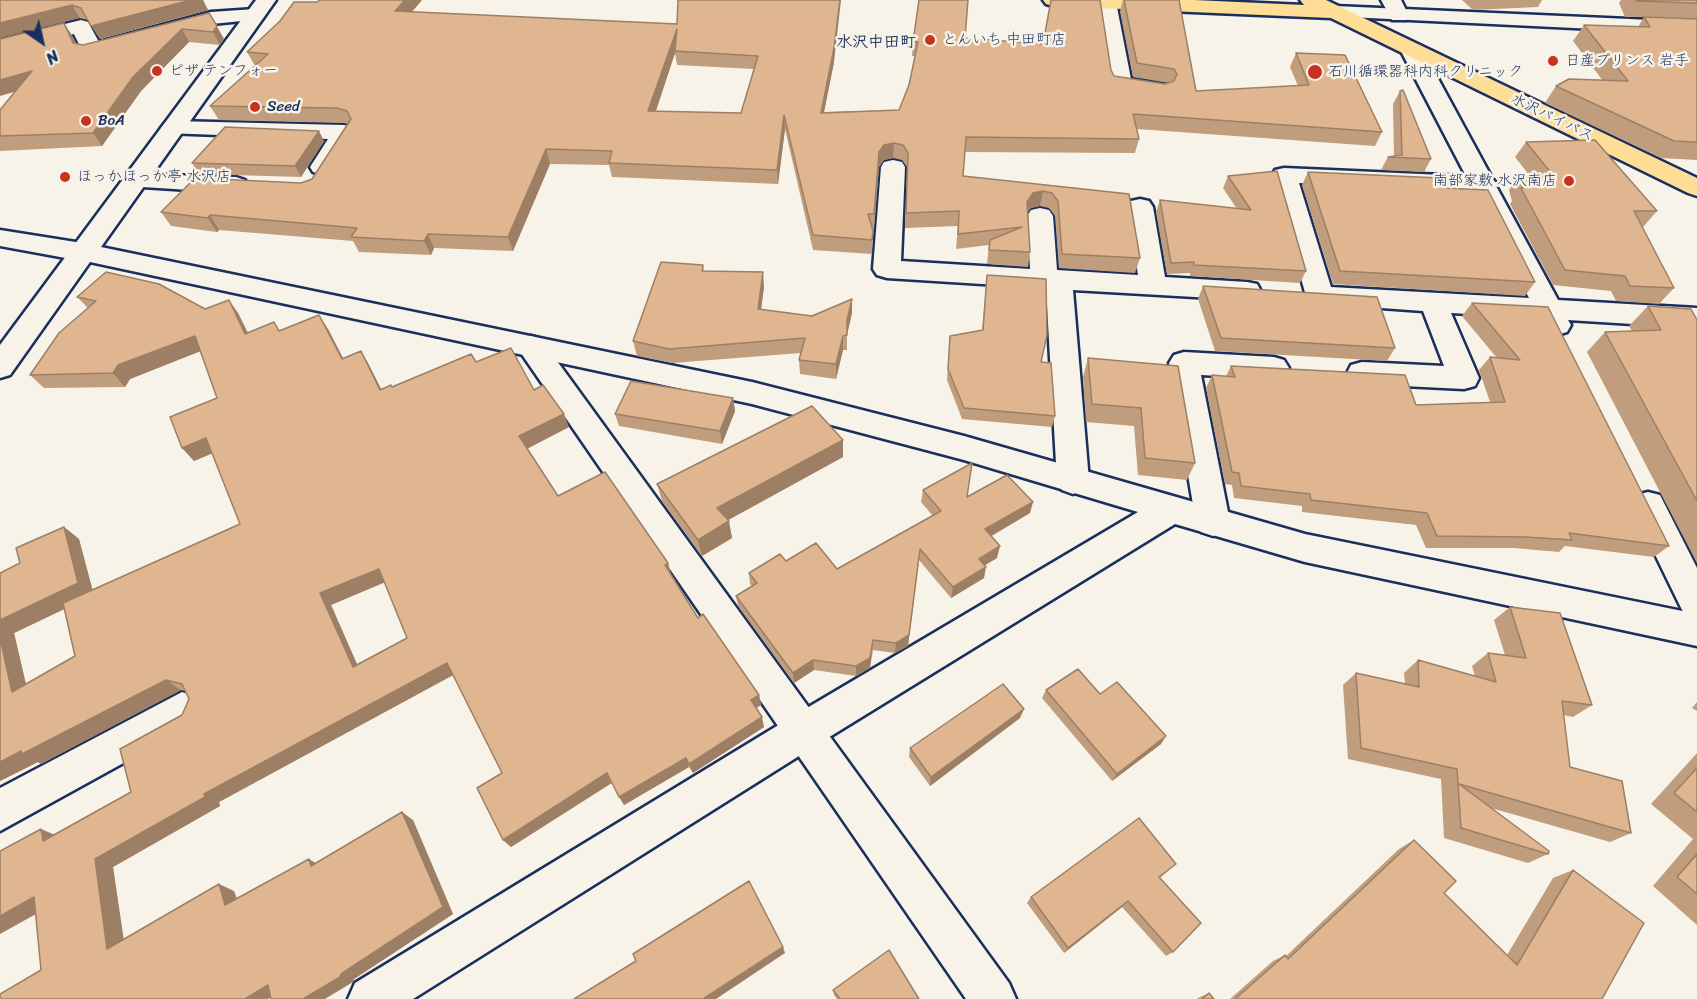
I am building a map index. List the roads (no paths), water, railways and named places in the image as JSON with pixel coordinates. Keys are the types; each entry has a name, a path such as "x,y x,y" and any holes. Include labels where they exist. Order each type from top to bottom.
{"highway":[{"path":"1053,0 1335,12"},
{"name":"水沢バイパス","path":"1310,0 1697,188"}],"street":[{"path":"1106,2 1121,84 1160,89"},
{"path":"0,46 81,26 92,50 212,18 261,8"},
{"path":"0,367 261,8"},
{"path":"1335,12 1395,8 1697,28"},
{"path":"1412,51 1485,184 1570,351"},
{"path":"173,128 344,132 309,187"},
{"path":"893,168 887,269 1697,318"},
{"path":"1297,294 1284,175 1485,184"},
{"path":"136,181 263,185"},
{"path":"1140,207 1153,285"},
{"path":"1040,216 1051,279 1073,481"},
{"path":"0,238 82,252 752,393 964,448 1305,548 1697,630"},
{"path":"1336,371 1464,378 1433,302"},
{"path":"531,346 993,999"},
{"path":"1213,522 1184,363 1300,369"},
{"path":"1634,477 1697,603"},
{"path":"371,999 804,731 1170,510"},
{"path":"0,810 182,710"}],"place":[{"name":"とんいち 中田町店","path":"930,40"},
{"name":"日産プリンス 岩手","path":"1553,61"},
{"name":"ピザ テンフォー","path":"157,71"},
{"name":"石川循環器科内科クリニック","path":"1315,72"},
{"name":"Seed","path":"255,107"},
{"name":"BoA","path":"86,121"},
{"name":"ほっかほっか亭 水沢店","path":"65,177"},
{"name":"南部家敷 水沢南店","path":"1569,181"}],"district":[{"name":"水沢中田町","path":"876,43"}]}
